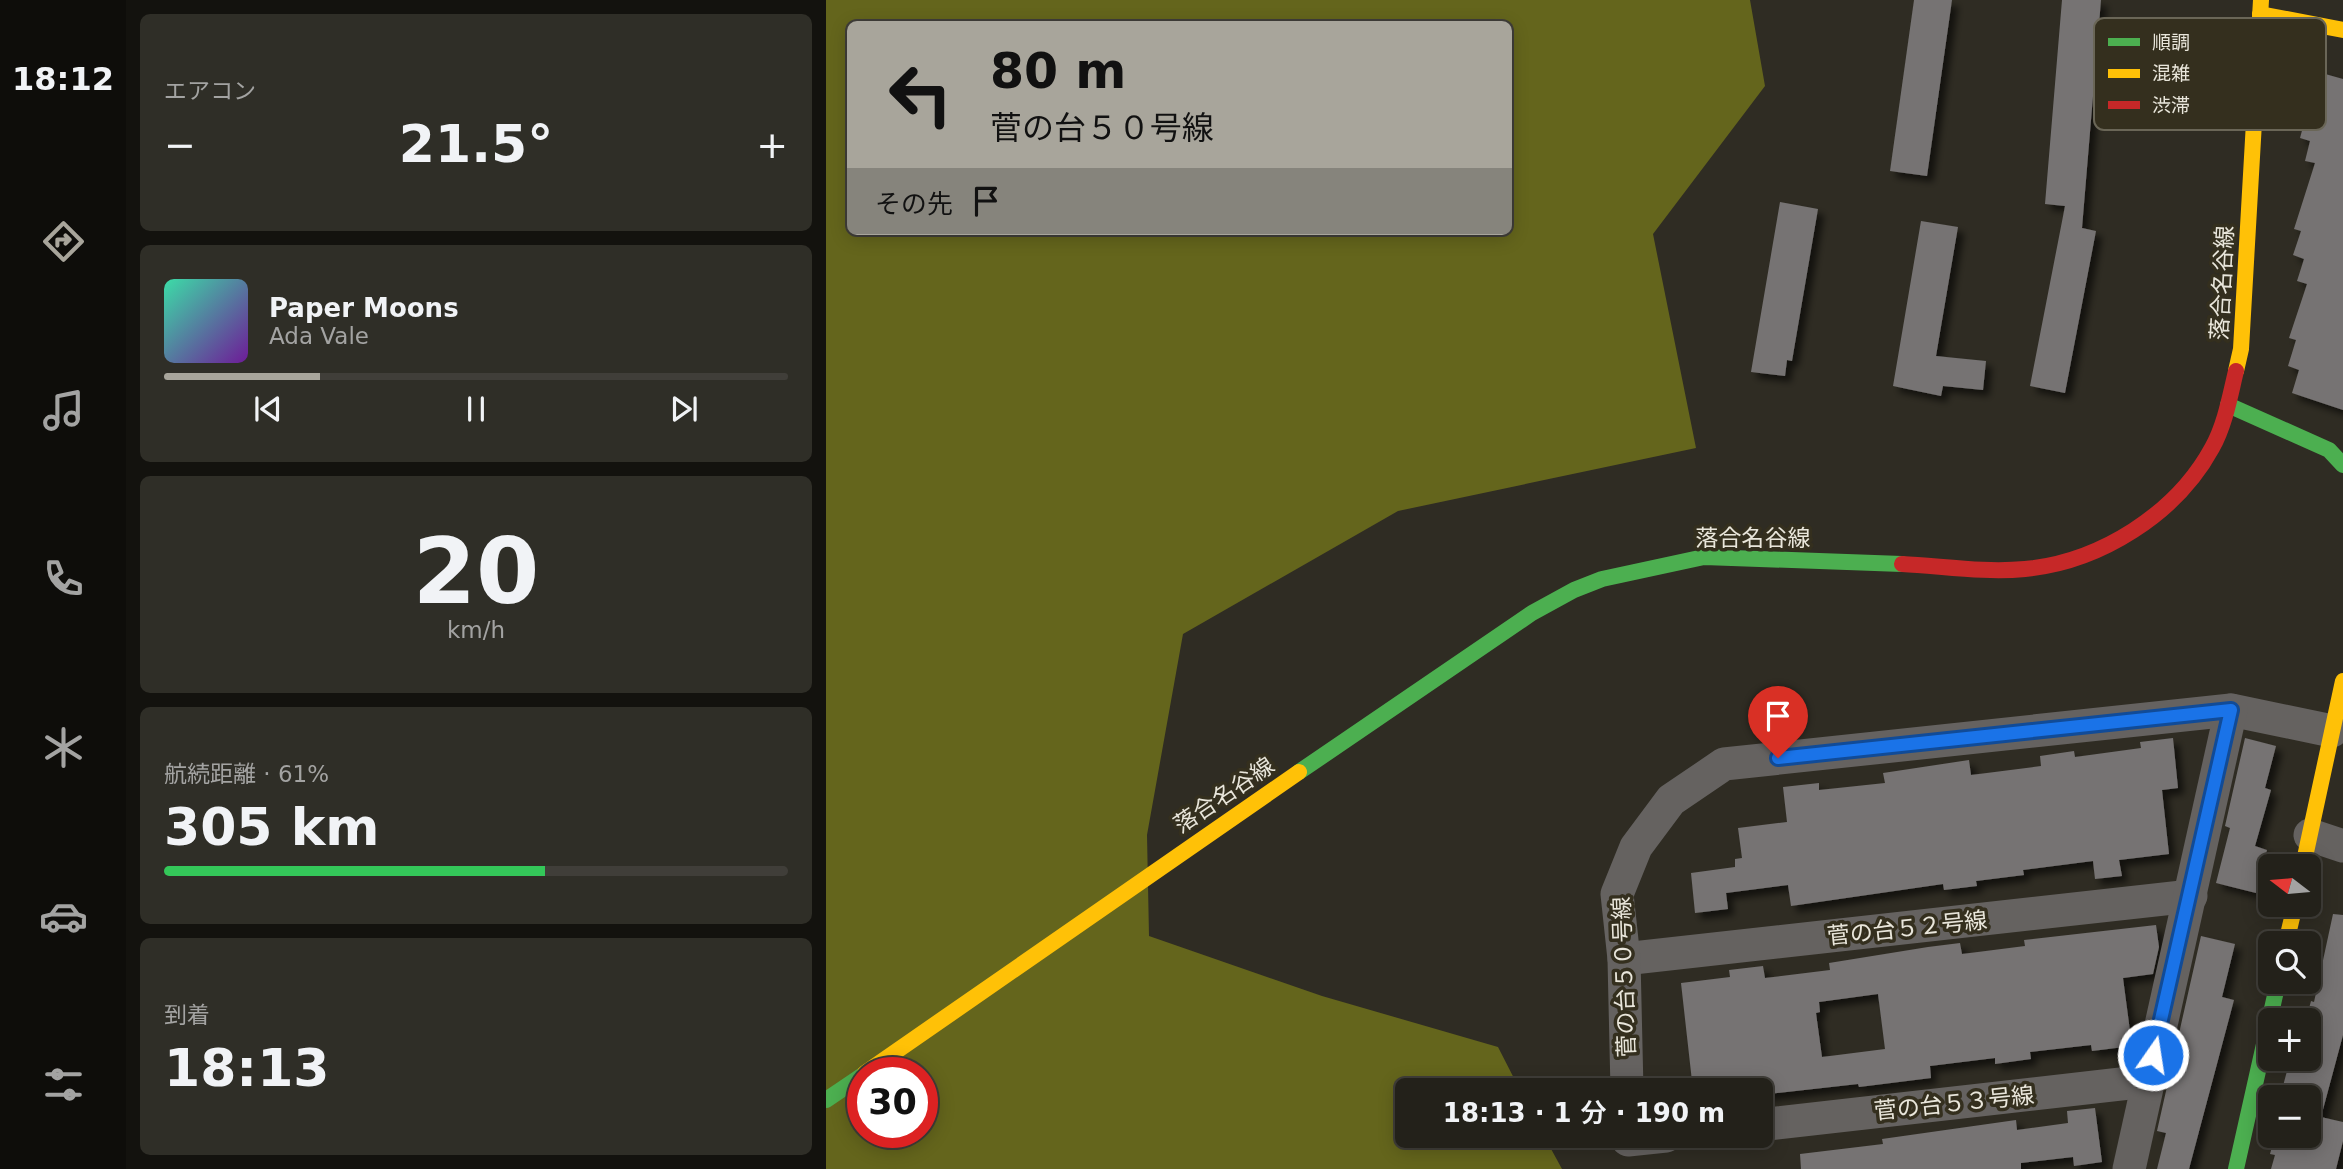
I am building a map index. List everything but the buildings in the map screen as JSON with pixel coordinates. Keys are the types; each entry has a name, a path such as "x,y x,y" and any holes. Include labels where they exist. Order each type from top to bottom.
{"street":[{"path":"2260,7 2300,18"},
{"path":"2326,25 2343,30"},
{"name":"落合名谷線","path":"889,1057 1480,647 1539,609 1586,584 1654,565 1704,557 2011,568 2069,561 2104,547 2162,510 2202,465 2214,445 2228,405 2241,349 2253,130"},
{"path":"2228,405 2329,450 2343,465"},
{"path":"2343,681 2307,851 2343,846"},
{"path":"2129,1169 2231,710"},
{"name":"菅の台５０号線","path":"1627,1078 1624,959 1617,894 1636,847 1671,800 1724,764 2231,710 2332,731"},
{"name":"菅の台５２号線","path":"1624,959 2191,896"},
{"path":"2236,1169 2275,994"},
{"name":"菅の台５３号線","path":"1773,1124 2147,1081"},
{"name":"落合名谷線","path":"826,1100 847,1086"}],"shaded area":[{"path":"826,0 1750,0 1765,86 1653,234 1696,448 1398,511 1183,634 1147,835 1149,936 1322,996 1498,1047 1514,1078 1395,1078 1395,1148 1551,1148 1562,1169 826,1169"}],"traffic: fast":[{"path":"2228,405 2329,450 2343,465"},
{"path":"1299,772 1532,613 1574,590 1602,579 1704,557 1902,564"},
{"path":"2236,1169 2275,994"},
{"path":"826,1100 847,1086"}],"traffic: slow":[{"path":"2260,18 2261,0"},
{"path":"2260,14 2281,18"},
{"path":"2326,27 2343,30"},
{"path":"2236,371 2241,349 2254,130"},
{"path":"2306,854 2343,681"},
{"path":"888,1057 1299,772"},
{"path":"2289,931 2292,917"}],"traffic: jam":[{"path":"1902,564 1979,570 2025,569 2081,556 2133,531 2178,494 2197,472 2220,430 2236,371"}],"route":[{"path":"1778,758 2231,710 2153,1055"}]}
